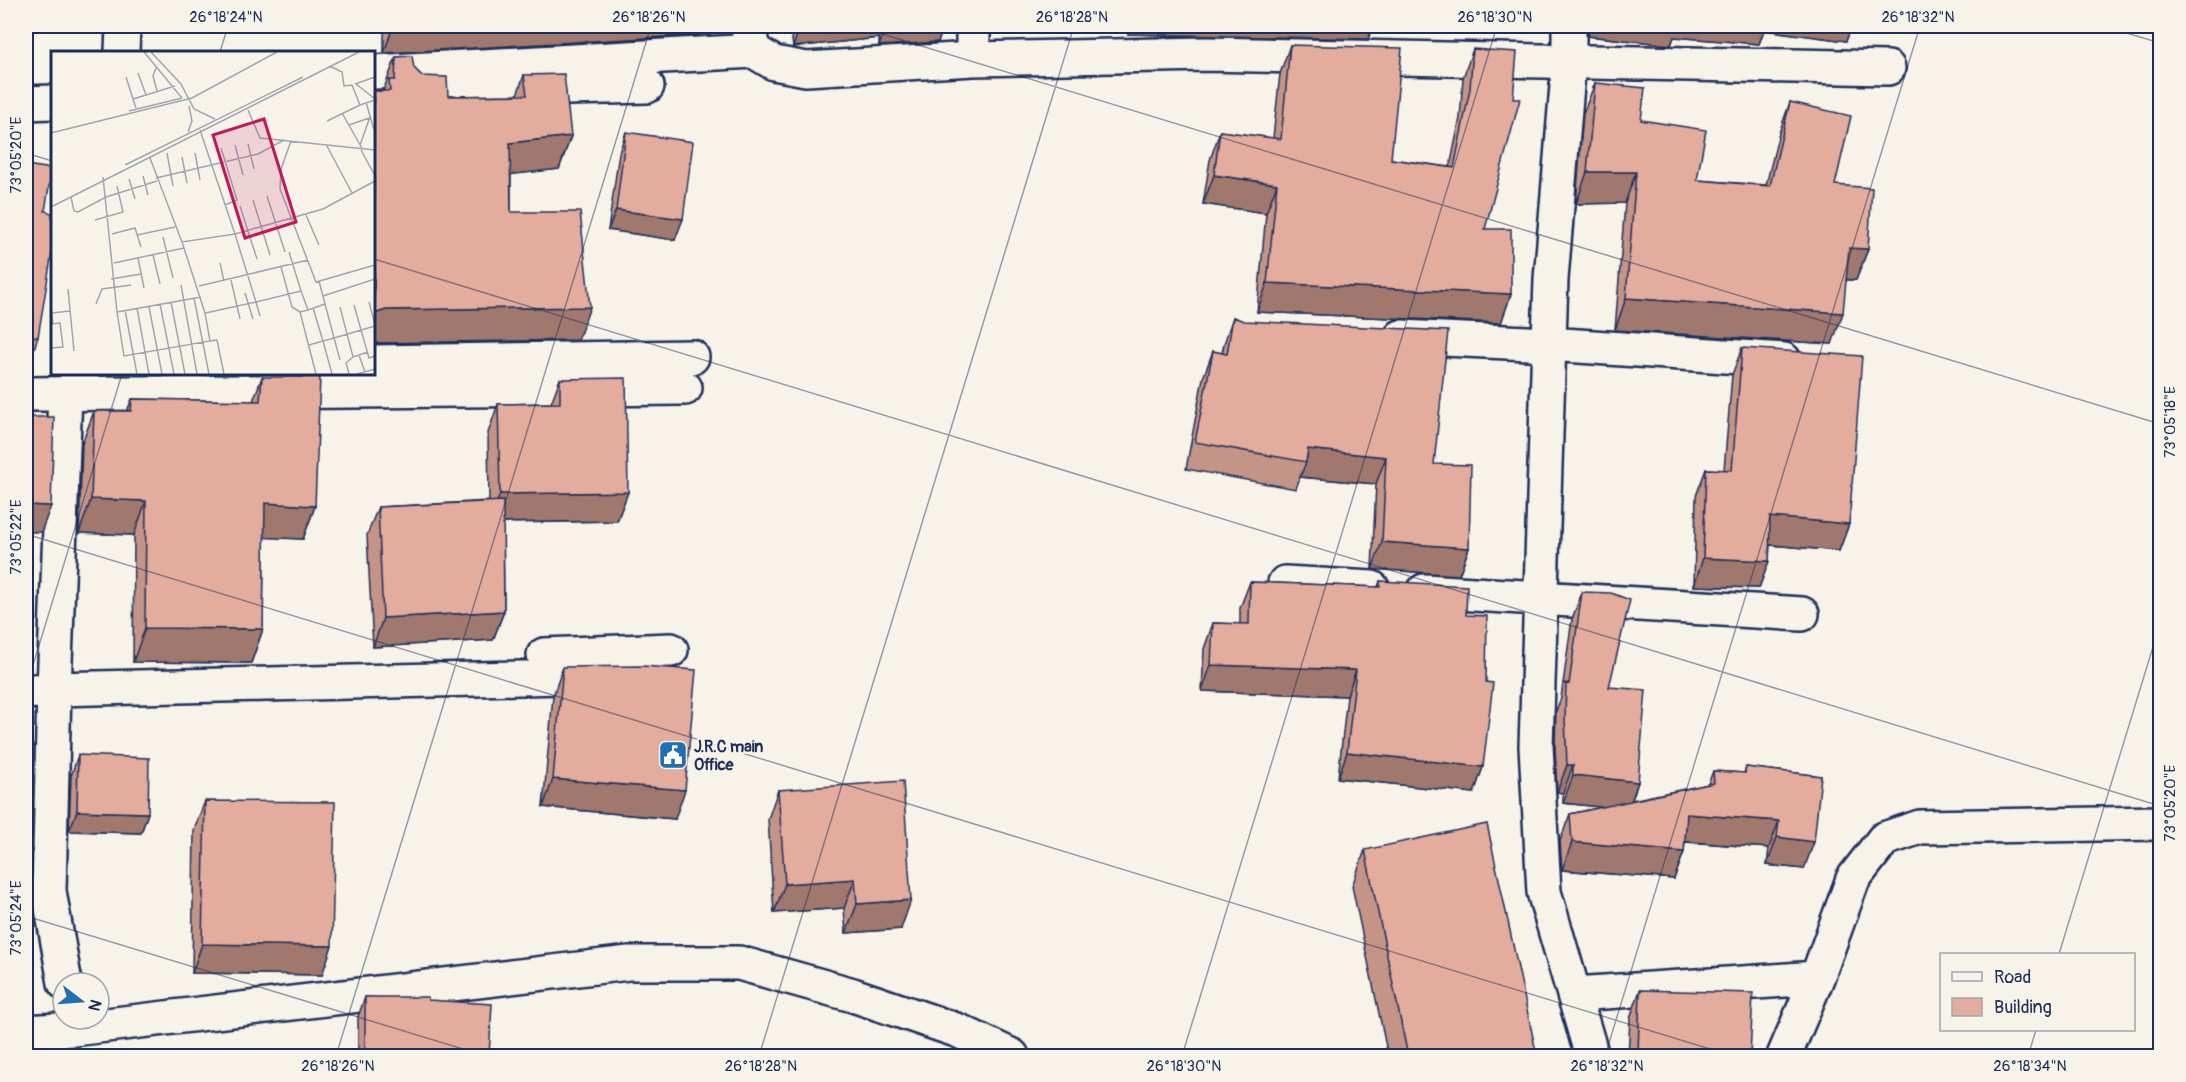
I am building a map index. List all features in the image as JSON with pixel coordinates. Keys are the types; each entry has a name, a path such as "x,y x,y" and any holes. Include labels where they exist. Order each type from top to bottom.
{"street":[{"path":"122,51 123,26"},
{"path":"973,26 973,59"},
{"path":"1569,26 1569,61 1551,279 1536,746 1544,892 1592,1056"},
{"path":"375,72 751,38 774,63 806,69 973,59 1206,54 1888,68"},
{"path":"375,93 647,86"},
{"path":"26,103 51,102"},
{"path":"1375,336 1549,344 1808,361"},
{"path":"375,362 692,357"},
{"path":"26,394 77,384 685,388"},
{"path":"63,971 49,891 44,685 77,384"},
{"path":"1285,583 1802,614"},
{"path":"44,685 670,663"},
{"path":"1784,1056 1817,978 1854,879 1884,839 1920,827 2160,823"},
{"path":"26,1032 73,1035 629,963 739,963 853,995 959,1031 1012,1056"},
{"path":"1574,994 1817,978"}],"building":[{"path":"1290,45 1402,48 1391,159 1454,168 1470,89 1473,49 1517,52 1513,99 1520,99 1485,229 1511,229 1511,294 1267,283 1277,184 1214,175 1220,131 1281,139"},
{"path":"412,56 414,68 422,76 447,77 448,96 527,95 524,75 564,74 571,136 510,143 511,212 580,212 590,307 386,310 375,315 375,91 390,91 389,80 395,80 396,57"},
{"path":"1595,83 1645,88 1641,120 1706,130 1697,180 1770,186 1790,102 1851,116 1835,185 1872,188 1868,249 1849,248 1843,313 1626,298 1636,172 1587,172"},
{"path":"626,132 693,142 683,219 616,210"},
{"path":"26,165 51,169 45,211 51,213 51,258 38,337 26,335"},
{"path":"1233,317 1244,321 1448,331 1434,464 1471,465 1469,548 1382,542 1386,457 1308,449 1306,462 1195,442 1213,351 1227,354"},
{"path":"1742,348 1862,356 1849,524 1770,517 1769,561 1703,558 1706,469 1732,470"},
{"path":"262,377 320,377 315,506 265,503 263,629 145,628 146,501 91,499 94,411 131,411 132,399 260,401"},
{"path":"626,378 628,492 500,494 498,404 560,403 560,379"},
{"path":"26,404 29,404 29,417 54,417 51,506 26,505"},
{"path":"503,501 504,611 383,618 378,507"},
{"path":"1380,581 1467,586 1466,615 1487,616 1486,682 1493,683 1483,767 1347,752 1356,670 1211,665 1213,623 1249,624 1250,582 1380,587"},
{"path":"1582,592 1611,593 1630,600 1609,687 1646,690 1638,782 1573,775 1573,765 1567,765 1566,683 1569,684"},
{"path":"643,666 696,670 685,790 553,779 563,667"},
{"path":"78,755 149,758 148,813 77,811"},
{"path":"1746,767 1821,776 1814,842 1777,837 1779,821 1687,814 1684,852 1572,842 1570,814 1714,783 1713,771 1745,773"},
{"path":"903,781 911,900 857,904 855,879 785,884 778,790"},
{"path":"205,801 335,802 332,946 202,944"},
{"path":"1487,824 1537,1056 1408,1056 1365,850"},
{"path":"1640,990 1753,993 1750,1056 1638,1056"},
{"path":"365,997 428,997 428,1000 492,1004 489,1056 365,1056"}],"place":[{"name":"J.R.C main Office","path":"673,755"}]}
